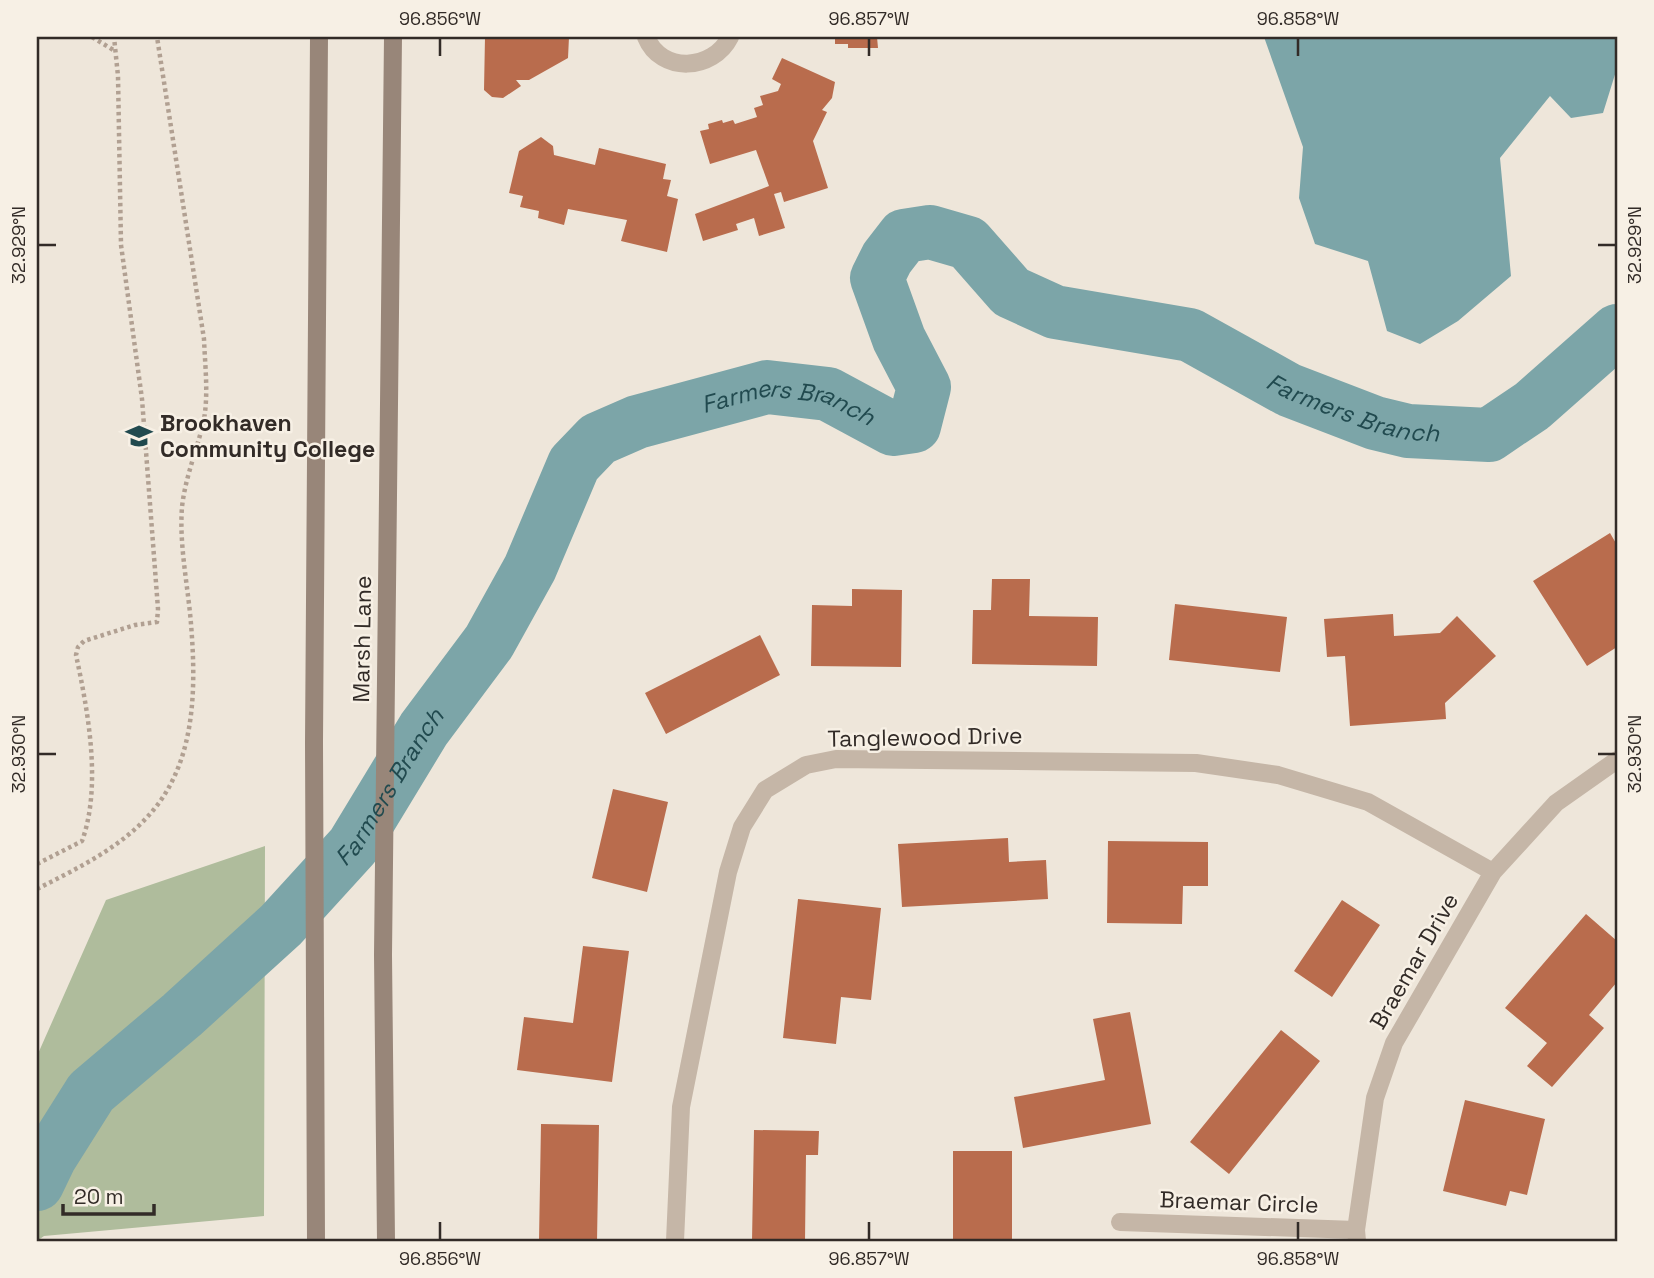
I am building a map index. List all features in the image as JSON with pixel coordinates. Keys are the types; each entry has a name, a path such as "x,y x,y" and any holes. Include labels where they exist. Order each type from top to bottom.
{"main road":[{"name":"Marsh Lane","path":"316,1241 314,752 319,37"},
{"name":"Marsh Lane","path":"386,1241 383,955 393,37"}],"street":[{"path":"646,37 658,54 685,65 701,63 715,56 730,37"},
{"name":"Tanglewood Drive","path":"675,1241 681,1107 728,872 742,827 765,790 806,765 836,759 1169,762 1196,763 1278,775 1368,802 1493,872"},
{"name":"Braemar Drive","path":"1357,1236 1375,1098 1394,1043 1493,872 1556,803 1617,760"},
{"name":"Braemar Circle","path":"1120,1223 1357,1236"}],"path":[{"path":"92,37 115,52"},
{"path":"37,864 82,841 88,825 91,781 89,718 76,655 78,647 84,641 135,625 157,622 142,399 121,245 118,76 114,37"},
{"path":"37,889 87,864 123,839 155,808 185,747 191,715 195,678 182,508 203,421 206,384 204,339 157,37"}],"green space":[{"path":"265,846 264,1216 44,1236 37,1241 37,1056 106,900"}],"water":[{"path":"1264,37 1617,37 1617,68 1603,113 1571,118 1550,96 1500,158 1511,276 1458,321 1420,344 1387,331 1368,261 1315,244 1299,198 1303,147"}],"building":[{"path":"485,37 569,37 568,58 529,80 516,80 521,86 503,98 492,97 484,90"},
{"path":"835,37 877,37 878,48 848,48 848,44 835,44"},
{"path":"782,58 835,82 832,98 822,110 827,112 813,141 828,188 784,202 781,192 774,194 785,228 759,236 754,218 736,224 738,230 703,241 695,214 769,186 756,150 710,164 700,131 709,129 708,124 722,120 723,123 733,120 735,124 757,117 754,108 763,105 760,96 778,91 781,84 772,79"},
{"path":"541,137 553,146 554,155 595,165 599,148 666,164 663,179 671,180 667,196 678,199 667,252 621,241 627,220 568,209 564,225 538,218 539,211 520,207 523,196 509,193 519,151"},
{"path":"1610,533 1617,545 1617,647 1587,666 1533,581"},
{"path":"992,579 1030,579 1029,616 1098,617 1097,666 972,664 973,610 991,610"},
{"path":"852,589 902,590 901,667 811,666 812,605 852,606"},
{"path":"1175,604 1287,617 1280,672 1169,660"},
{"path":"1393,614 1394,636 1440,633 1457,616 1496,656 1445,703 1446,719 1350,726 1345,656 1327,657 1324,619"},
{"path":"760,635 780,675 666,734 645,693"},
{"path":"613,789 668,802 647,892 592,878"},
{"path":"1008,838 1009,862 1046,860 1048,899 902,907 898,844"},
{"path":"1108,841 1208,842 1208,886 1183,886 1182,924 1107,923"},
{"path":"798,899 881,908 871,1000 841,997 836,1044 783,1038"},
{"path":"1342,900 1380,925 1332,997 1294,971"},
{"path":"1586,914 1617,941 1617,982 1589,1015 1604,1028 1552,1087 1527,1066 1547,1043 1505,1008"},
{"path":"583,946 629,951 612,1082 517,1070 524,1017 573,1023"},
{"path":"1130,1012 1151,1124 1023,1148 1014,1097 1105,1080 1093,1019"},
{"path":"1281,1030 1320,1061 1229,1174 1190,1142"},
{"path":"1465,1100 1545,1119 1527,1195 1510,1191 1506,1206 1443,1191"},
{"path":"541,1124 599,1125 597,1241 539,1241"},
{"path":"754,1130 819,1131 818,1155 806,1155 805,1241 752,1241"},
{"path":"953,1151 1012,1151 1012,1241 953,1241"}],"waterway":[{"name":"Farmers Branch","path":"37,1184 50,1157 91,1092 182,1015 281,925 353,846 424,729 489,642 530,568 574,464 598,439 637,422 767,387 828,394 893,429 914,426 924,387 899,339 877,278 887,258 904,236 930,232 968,243 1011,292 1055,312 1190,335 1289,390 1375,423 1408,431 1489,435 1532,406 1617,331"}],"place":[{"name":"Brookhaven Community College","path":"139,436"}]}
